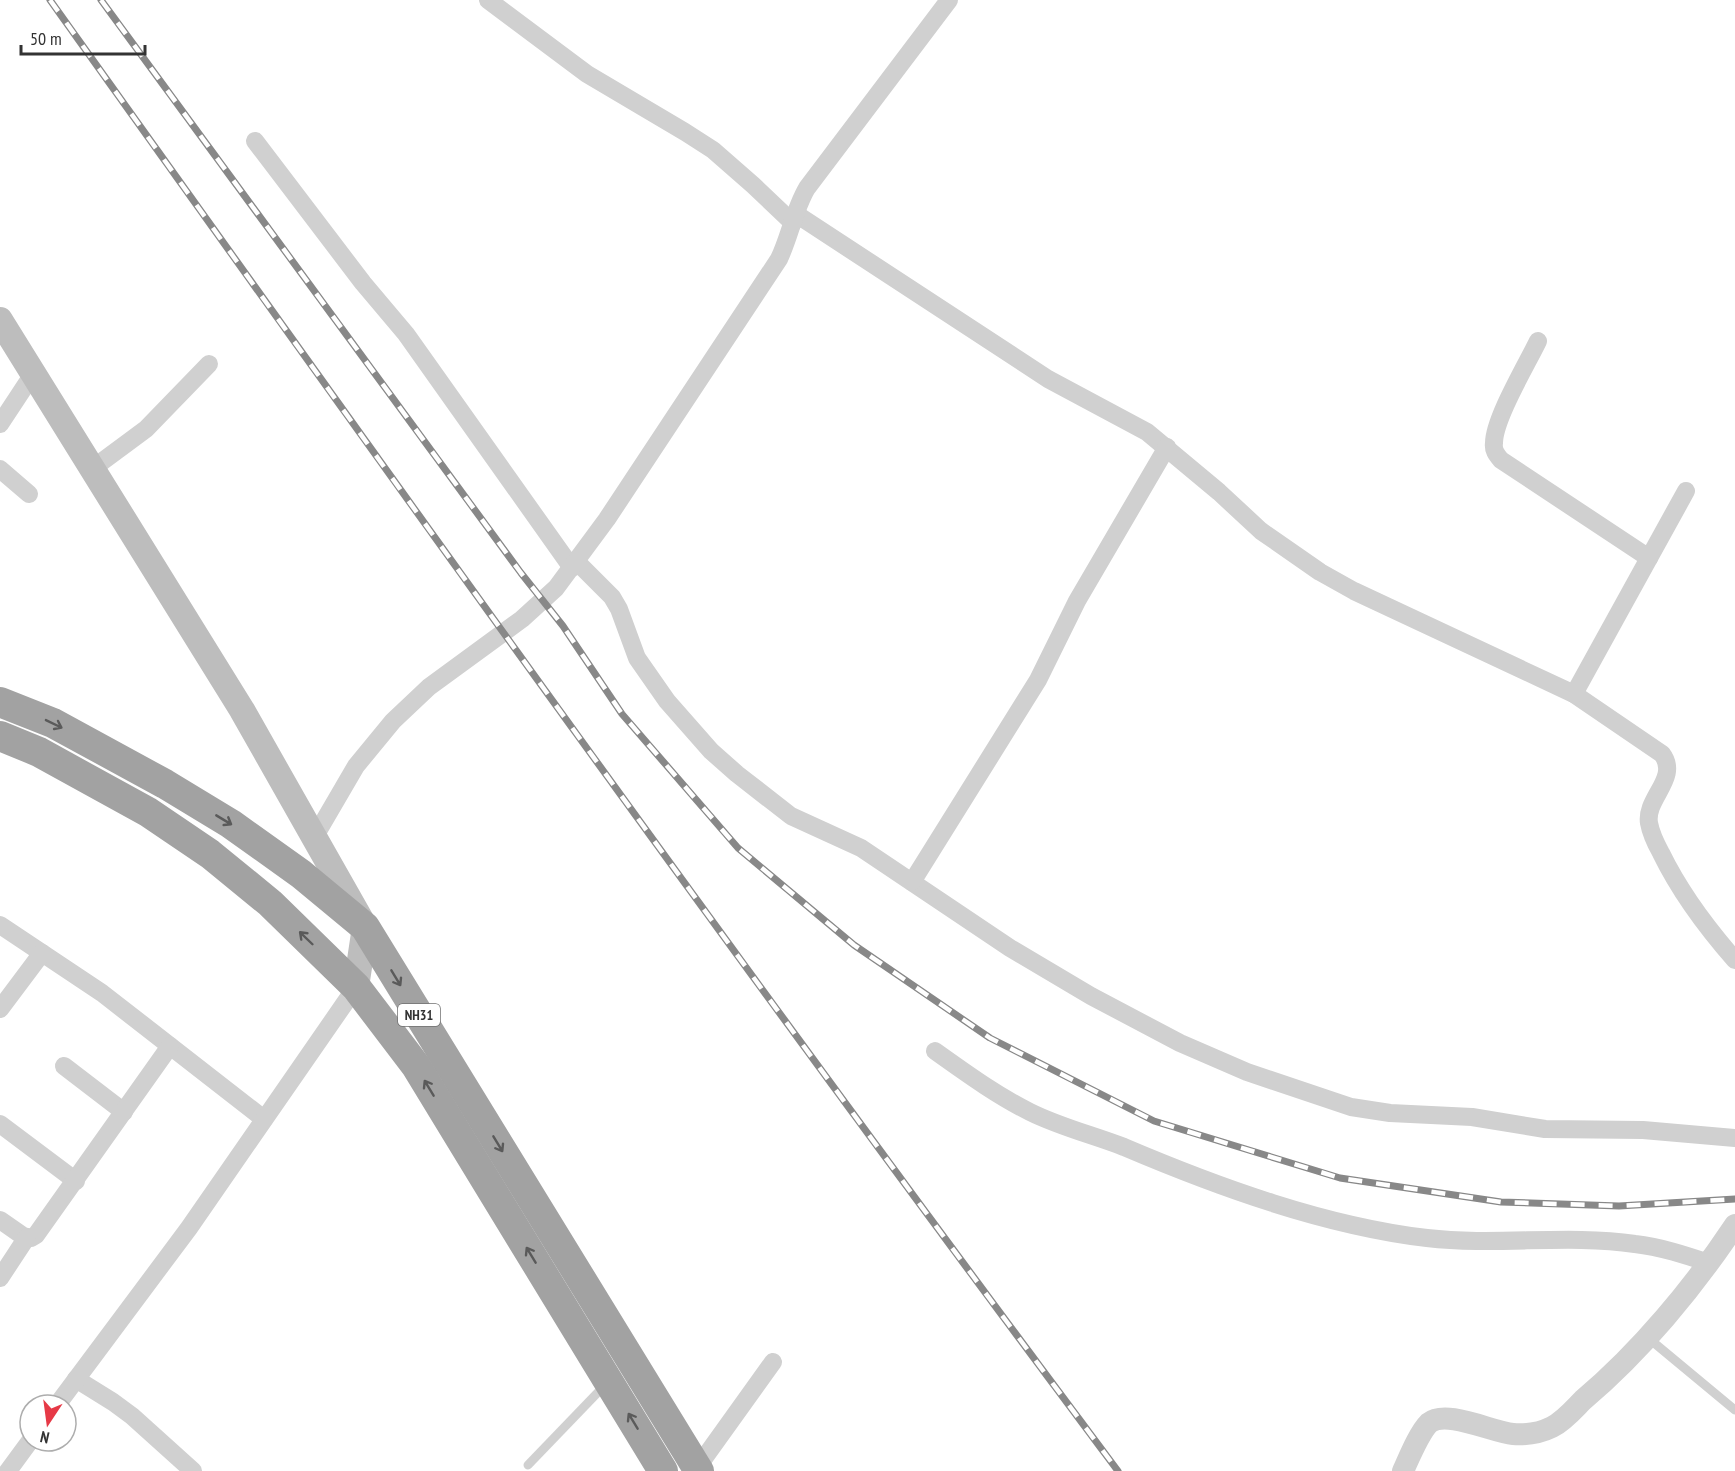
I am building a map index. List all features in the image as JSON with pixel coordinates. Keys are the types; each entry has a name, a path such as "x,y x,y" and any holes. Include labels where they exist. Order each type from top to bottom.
{"highway":[{"name":"NH31","path":"0,702 53,723 165,784 231,824 301,874 365,927 698,1470"},
{"name":"NH31","path":"0,736 39,752 148,812 210,854 270,903 356,987 416,1066 663,1471"}],"main road":[{"path":"0,320 242,710 365,927 356,987"}],"street":[{"path":"488,0 587,74 713,150 794,218 1048,379 1147,432 1261,531 1320,572 1354,591 1574,694 1662,754 1666,760 1666,775 1649,817 1653,836 1674,879 1713,934 1735,960"},
{"path":"314,838 356,766 393,721 429,687 522,619 556,588 574,565 608,519 779,259 800,199 807,188 949,0"},
{"path":"255,141 336,249 406,334 574,565 612,597 619,609 637,658 686,724 737,774 792,816 861,848 1010,948 1090,996 1190,1047 1247,1072 1326,1100 1370,1110 1472,1117 1545,1129 1643,1130 1735,1138"},
{"path":"1538,341 1498,426 1493,446 1496,453 1501,460 1649,558"},
{"path":"92,469 152,423 209,364"},
{"path":"0,424 33,374"},
{"path":"912,882 1038,680 1077,601 1167,447"},
{"path":"0,469 29,494"},
{"path":"1574,694 1686,491"},
{"path":"0,924 102,993 264,1119"},
{"path":"0,1009 42,952"},
{"path":"66,1393 189,1228 356,987"},
{"path":"0,1278 27,1237 36,1235 76,1181 170,1046"},
{"path":"935,1051 977,1081 1032,1113 1239,1192 1307,1213 1426,1238 1471,1241 1596,1240 1634,1243 1663,1248 1709,1263"},
{"path":"64,1066 124,1112"},
{"path":"0,1124 76,1181"},
{"path":"0,1220 27,1237"},
{"path":"1403,1471 1423,1432 1430,1423 1440,1418 1454,1419 1513,1434 1534,1434 1554,1426 1602,1384 1646,1336 1709,1263 1735,1225"},
{"path":"698,1470 773,1362"},
{"path":"76,1379 132,1416 193,1471"},
{"path":"8,1471 21,1453"}],"lane":[{"path":"1646,1336 1735,1410"},
{"path":"528,1466 609,1382"}],"railway":[{"path":"50,0 713,922 1118,1471"},
{"path":"101,0 521,573 563,626 622,714 738,848 854,945 990,1038 1154,1121 1340,1178 1501,1202 1619,1206 1735,1199"}]}
